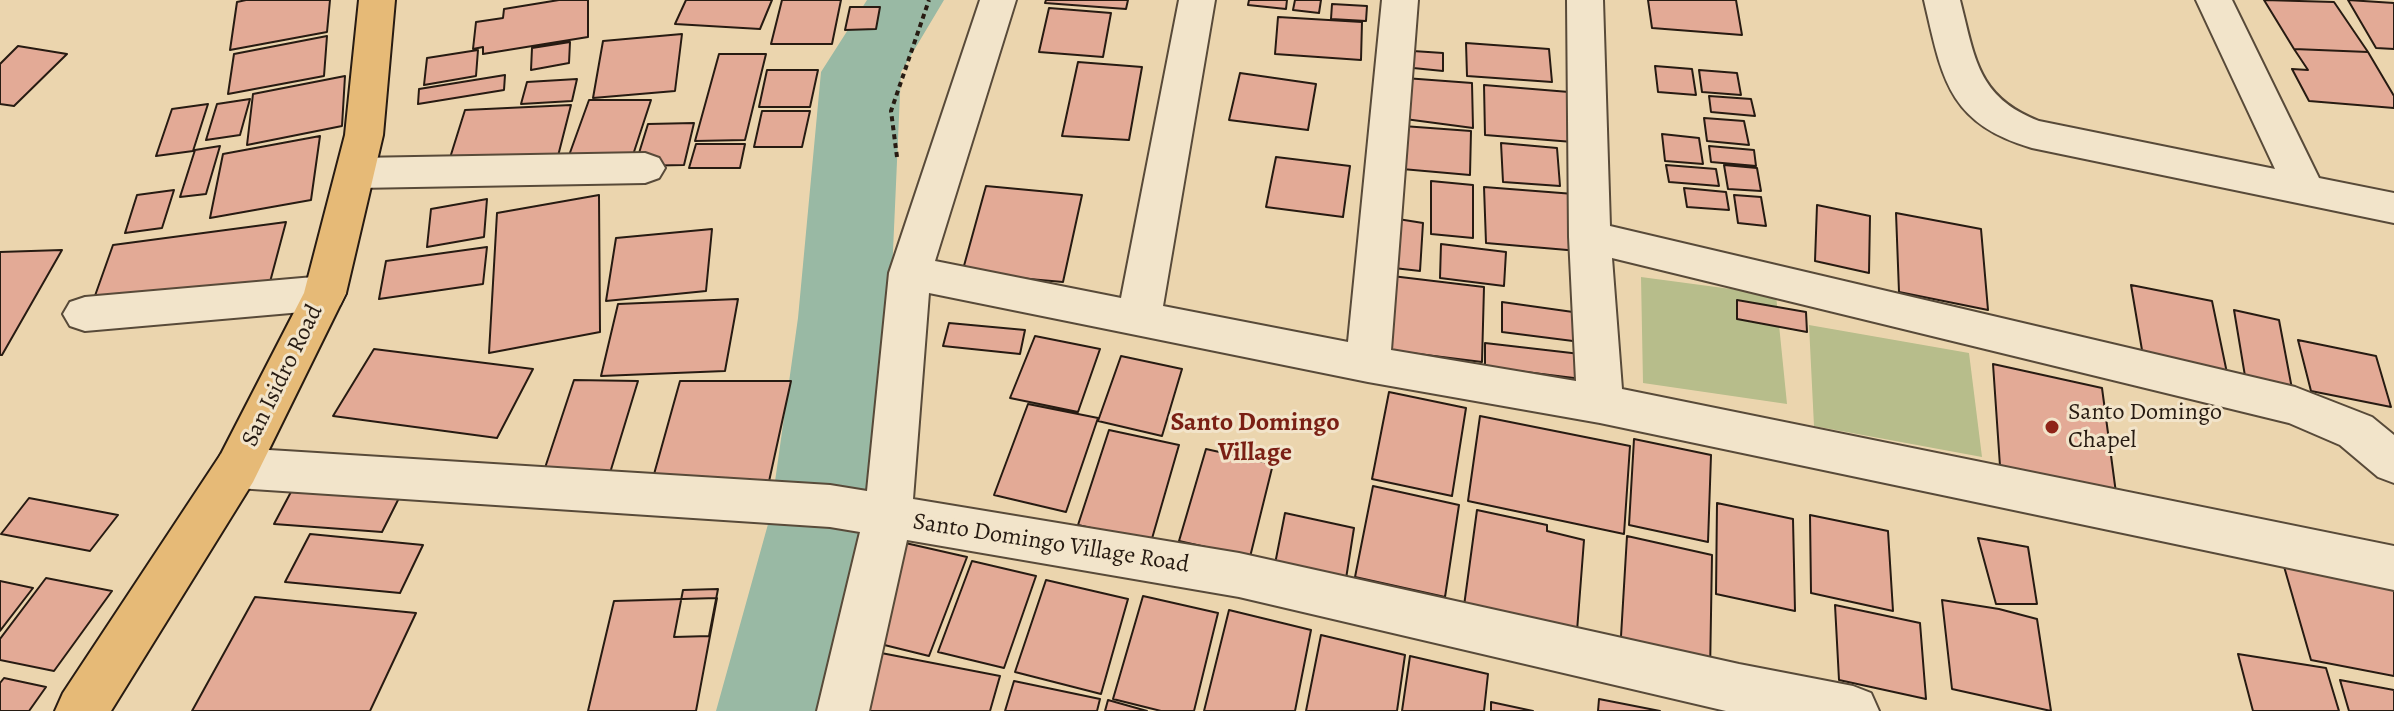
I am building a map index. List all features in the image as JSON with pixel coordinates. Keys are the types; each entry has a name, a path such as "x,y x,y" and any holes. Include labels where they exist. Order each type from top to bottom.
{"main road":[{"name":"San Isidro Road","path":"81,711 237,468 325,293 364,135 377,0"}],"street":[{"path":"843,711 888,517 910,273 998,0"},
{"path":"1139,318 1197,0"},
{"path":"1368,364 1400,0"},
{"path":"1585,0 1590,237 1600,404"},
{"path":"1942,0 1965,85 1985,112 2007,126 2032,134 2394,208"},
{"path":"2214,0 2304,188"},
{"path":"357,173 645,168"},
{"path":"1590,237 2295,406 2356,431 2394,463"},
{"path":"910,273 1368,364 1600,404 2394,568"},
{"path":"85,314 325,293"},
{"name":"Santo Domingo Village Road","path":"237,468 830,506 1239,575 1739,689 1853,711"}],"green space":[{"path":"1641,277 1776,295 1787,404 1643,383"},
{"path":"1809,325 1969,353 1982,457 1814,426"}],"building":[{"path":"330,0 327,32 230,50 237,2"},
{"path":"559,0 588,0 588,37 483,54 483,47 473,49 476,22 503,18 504,9"},
{"path":"686,0 772,0 760,29 675,24"},
{"path":"782,0 841,0 832,44 771,44"},
{"path":"1046,0 1128,0 1126,9 1045,3"},
{"path":"1249,0 1287,0 1286,9 1248,5"},
{"path":"1295,0 1321,0 1319,13 1293,10"},
{"path":"1648,0 1736,0 1742,35 1652,28"},
{"path":"2264,0 2334,2 2368,52 2294,49"},
{"path":"2348,0 2394,3 2394,49 2376,48"},
{"path":"1332,4 1367,6 1366,21 1331,19"},
{"path":"850,7 880,7 876,29 845,30"},
{"path":"1049,8 1111,13 1103,57 1039,52"},
{"path":"1278,17 1362,22 1361,60 1275,54"},
{"path":"682,34 675,91 593,98 603,41"},
{"path":"327,36 324,76 228,94 234,54"},
{"path":"570,42 569,63 531,70 532,48"},
{"path":"1466,43 1549,49 1552,82 1467,76"},
{"path":"18,46 67,54 14,106 0,104 0,64"},
{"path":"2294,49 2368,52 2394,96 2394,108 2309,101 2292,69 2308,70"},
{"path":"478,50 476,76 424,85 427,58"},
{"path":"1413,51 1443,53 1443,71 1413,68"},
{"path":"719,54 766,54 745,140 695,141"},
{"path":"1078,62 1142,67 1129,140 1062,136"},
{"path":"1655,66 1692,69 1696,95 1658,92"},
{"path":"767,70 818,70 810,107 759,107"},
{"path":"1699,70 1737,73 1741,95 1702,92"},
{"path":"1240,73 1316,84 1308,130 1229,120"},
{"path":"505,75 504,90 418,104 419,89"},
{"path":"345,76 342,126 247,145 253,94"},
{"path":"1405,78 1472,83 1473,128 1405,119"},
{"path":"577,79 572,101 521,104 527,82"},
{"path":"1484,85 1569,92 1573,142 1485,135"},
{"path":"1709,96 1751,99 1755,116 1711,112"},
{"path":"250,99 240,135 206,140 217,104"},
{"path":"589,100 651,100 631,161 567,161"},
{"path":"208,104 193,151 156,156 172,109"},
{"path":"571,105 558,156 449,161 465,110"},
{"path":"762,111 810,111 802,147 754,147"},
{"path":"1704,118 1744,121 1749,145 1707,141"},
{"path":"694,123 684,165 635,166 648,124"},
{"path":"1403,126 1471,131 1470,175 1402,169"},
{"path":"1662,134 1699,138 1703,164 1665,161"},
{"path":"320,136 311,200 210,218 223,154"},
{"path":"1501,143 1557,148 1560,186 1503,182"},
{"path":"696,144 745,144 740,168 689,168"},
{"path":"220,146 206,194 180,197 195,150"},
{"path":"1709,146 1754,150 1756,166 1711,162"},
{"path":"1276,157 1350,166 1343,217 1266,207"},
{"path":"1666,165 1716,169 1719,186 1669,182"},
{"path":"1724,165 1757,168 1761,191 1728,189"},
{"path":"1431,181 1473,185 1473,238 1431,234"},
{"path":"986,186 1082,195 1063,282 962,273"},
{"path":"1484,187 1574,194 1579,251 1486,243"},
{"path":"1684,188 1726,192 1729,210 1687,207"},
{"path":"174,190 162,228 125,233 137,195"},
{"path":"599,195 600,332 489,353 497,213"},
{"path":"1734,195 1761,197 1766,226 1738,223"},
{"path":"487,199 484,237 427,247 431,209"},
{"path":"1817,205 1870,216 1869,273 1815,261"},
{"path":"1896,213 1981,229 1988,310 1899,292"},
{"path":"1398,219 1423,223 1420,271 1394,268"},
{"path":"286,222 270,282 91,307 113,245"},
{"path":"712,229 706,291 606,301 616,238"},
{"path":"1441,244 1506,252 1504,286 1440,278"},
{"path":"487,247 483,284 379,299 386,261"},
{"path":"62,250 2,355 0,355 0,252"},
{"path":"1392,276 1484,287 1482,362 1386,350"},
{"path":"2131,285 2212,301 2227,373 2143,356"},
{"path":"738,299 725,371 601,376 618,304"},
{"path":"1737,300 1806,312 1807,332 1737,319"},
{"path":"1502,302 1573,312 1573,341 1502,332"},
{"path":"2234,310 2279,320 2293,394 2246,382"},
{"path":"949,323 1025,330 1020,354 943,346"},
{"path":"1035,336 1100,349 1078,412 1010,398"},
{"path":"2298,340 2376,356 2391,407 2311,391"},
{"path":"1485,343 1589,355 1590,380 1485,367"},
{"path":"374,349 533,369 497,438 333,416"},
{"path":"1121,356 1182,369 1162,436 1098,421"},
{"name":"Santo Domingo Chapel","path":"1993,364 2102,388 2116,493 2000,466"},
{"path":"574,380 638,381 606,486 539,486"},
{"path":"680,381 791,381 768,486 651,485"},
{"path":"1389,392 1466,408 1452,496 1372,479"},
{"path":"1028,404 1098,418 1066,512 994,495"},
{"path":"1480,416 1630,446 1624,534 1468,501"},
{"path":"1109,430 1179,445 1151,542 1078,525"},
{"path":"1634,439 1711,455 1708,542 1629,525"},
{"path":"1206,449 1273,464 1250,557 1179,541"},
{"path":"1373,486 1459,505 1445,597 1355,577"},
{"path":"292,490 399,498 382,532 274,524"},
{"path":"29,498 118,515 90,551 1,534"},
{"path":"1717,503 1793,519 1795,611 1716,594"},
{"path":"1477,510 1547,525 1547,531 1584,540 1577,631 1464,606"},
{"path":"1285,513 1354,528 1345,585 1274,569"},
{"path":"1810,515 1888,531 1893,611 1811,593"},
{"path":"310,534 423,545 400,593 285,582"},
{"path":"1627,536 1712,555 1710,674 1620,653"},
{"path":"1978,538 2028,547 2037,604 1996,604"},
{"path":"901,542 967,557 929,656 860,639"},
{"path":"972,561 1036,576 1004,668 938,652"},
{"path":"2283,563 2394,583 2394,676 2311,660"},
{"path":"46,578 112,591 54,671 0,660 0,639"},
{"path":"1046,580 1128,599 1101,694 1015,672"},
{"path":"0,581 33,588 0,631"},
{"path":"718,589 709,636 674,637 683,590"},
{"path":"1143,596 1218,613 1194,711 1161,711 1113,699"},
{"path":"255,597 416,613 370,711 192,711"},
{"path":"717,598 696,711 588,711 614,601"},
{"path":"1942,600 2037,619 2051,711 1952,689"},
{"path":"1835,605 1920,623 1926,699 1839,680"},
{"path":"1229,610 1311,630 1295,711 1204,711"},
{"path":"1321,635 1405,655 1397,711 1306,711"},
{"path":"876,652 1000,676 990,711 855,711"},
{"path":"2238,654 2326,668 2339,711 2253,711"},
{"path":"1410,656 1488,674 1484,711 1402,711"},
{"path":"4,678 46,687 29,711 0,711 0,683"},
{"path":"2340,680 2394,690 2394,711 2349,711"},
{"path":"1014,681 1100,699 1097,711 1005,711"},
{"path":"1599,699 1660,711 1598,711"},
{"path":"1108,700 1147,711 1105,711"},
{"path":"1491,702 1533,711 1491,711"}],"waterway":[{"path":"772,711 821,517 844,318 861,72 906,0"}],"place":[{"name":"Santo Domingo Chapel","path":"2052,427"}],"district":[{"name":"Santo Domingo Village","path":"1255,439"}]}
